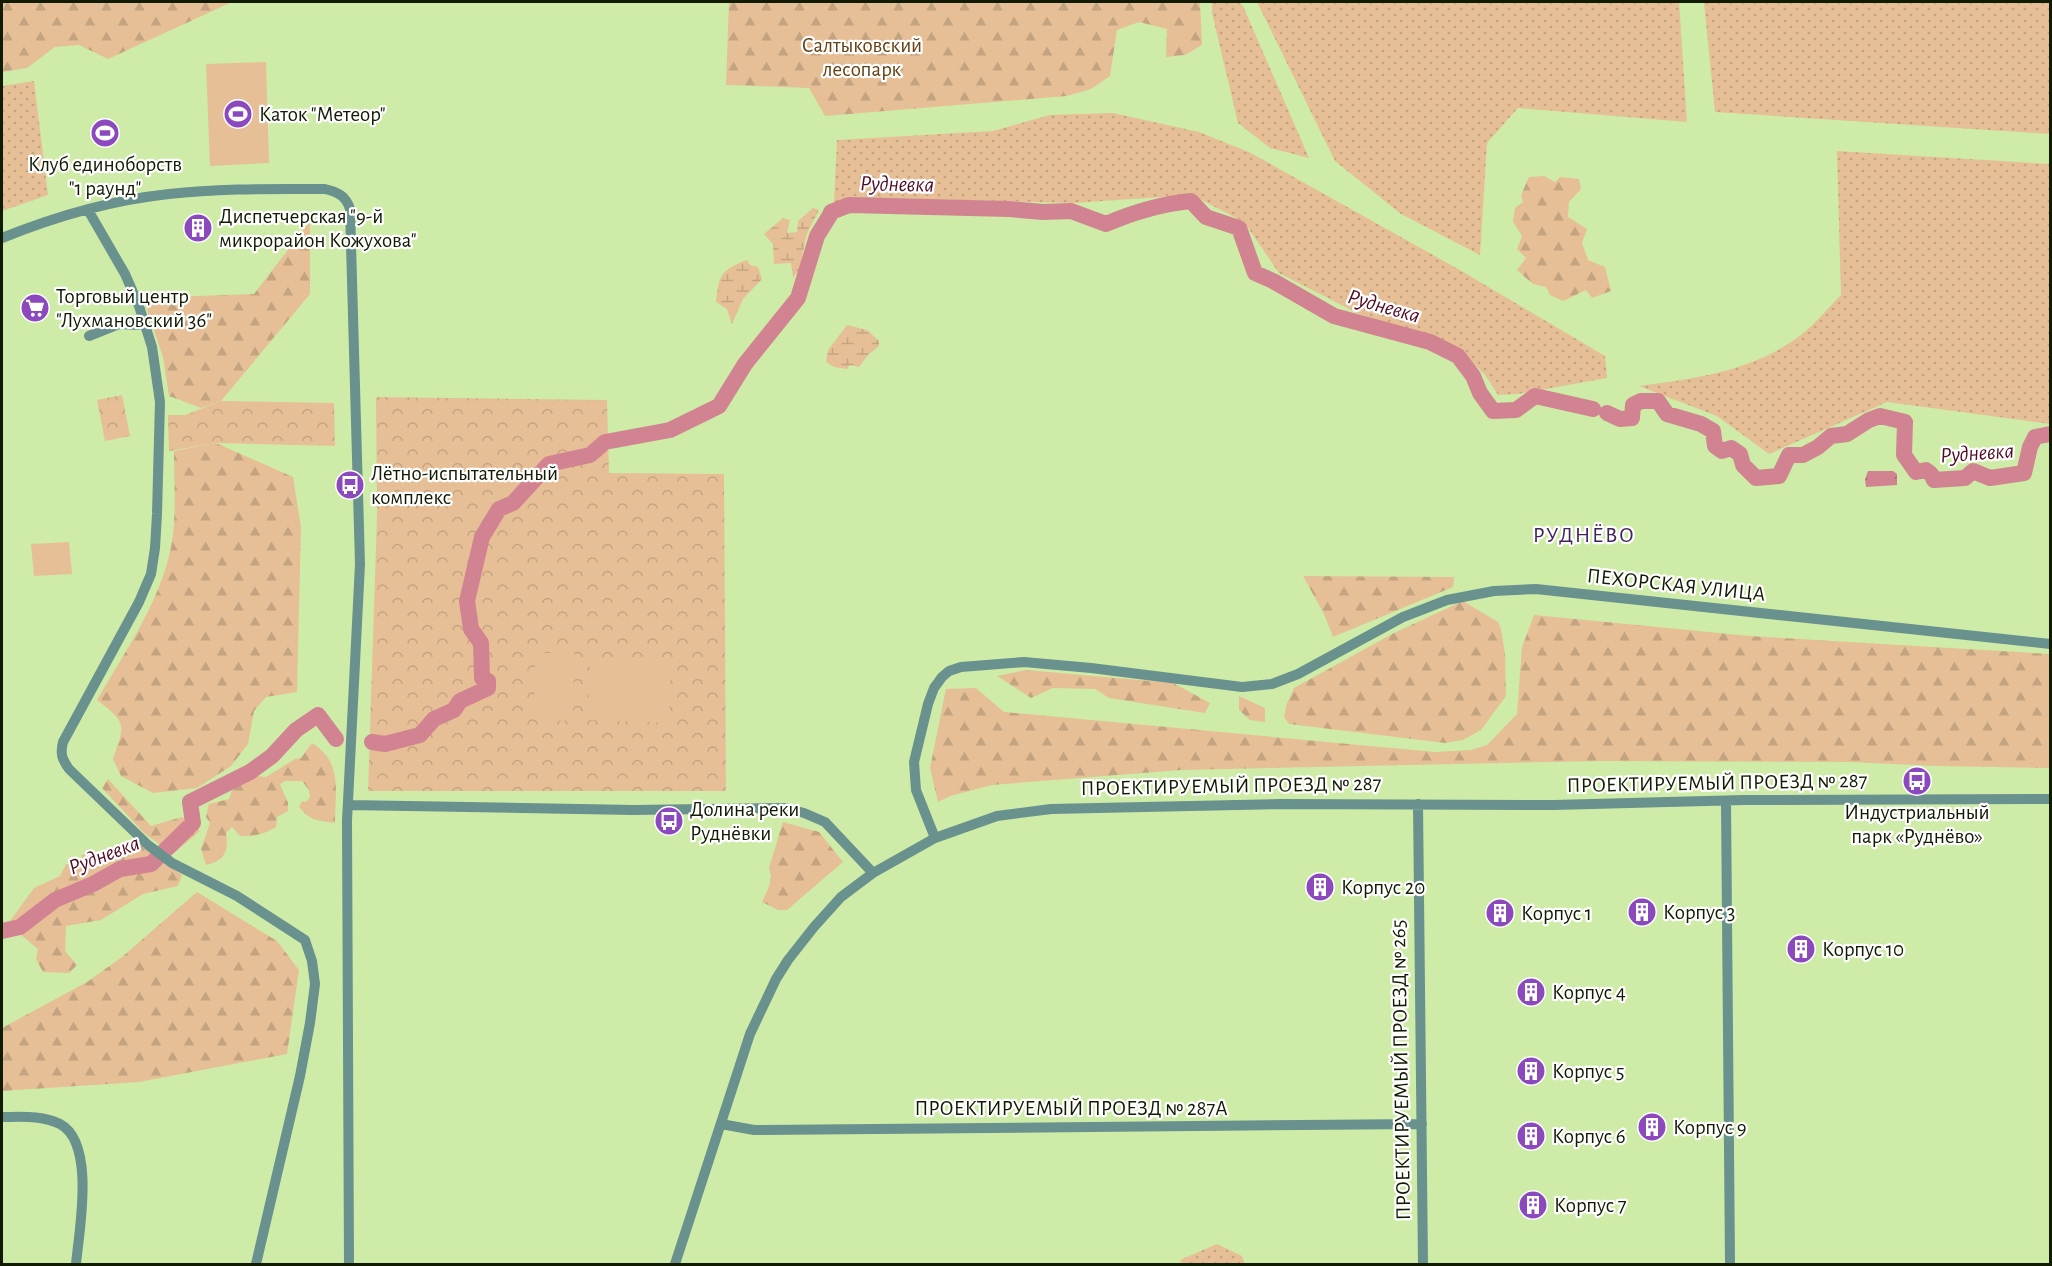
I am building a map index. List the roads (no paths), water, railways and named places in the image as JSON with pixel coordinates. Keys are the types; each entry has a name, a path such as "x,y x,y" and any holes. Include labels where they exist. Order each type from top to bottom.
{"street":[{"path":"2,238 88,210 167,194 292,189 336,191 347,199 350,209 360,564 348,805 349,1264"},
{"path":"88,210 125,274 140,306 152,347 160,411 155,548 151,574 139,602 65,737 61,751 62,759 69,769 148,845 172,863 237,896 305,940 312,961 315,984 304,1055 272,1203 256,1264"},
{"path":"89,336 119,324 144,323"},
{"name":"ПЕХОРСКАЯ УЛИЦА","path":"935,838 916,790 914,762 934,688 949,671 961,667 1024,662 1242,687 1272,684 1312,666 1403,617 1447,600 1494,591 1536,589 2050,644"},
{"name":"ПРОЕКТИРУЕМЫЙ ПРОЕЗД № 287","path":"675,1264 750,1034 776,979 841,897 873,873 935,838 997,816 1051,808 2050,799"},
{"path":"1726,801 1730,1264"},
{"name":"ПРОЕКТИРУЕМЫЙ ПРОЕЗД № 265","path":"1418,804 1423,1264"},
{"path":"348,805 630,810 785,808 825,822 873,873"},
{"path":"2,1117 35,1117 60,1124 71,1132 77,1143 83,1176 76,1264"},
{"name":"ПРОЕКТИРУЕМЫЙ ПРОЕЗД № 287А","path":"721,1124 754,1130 1422,1124"}],"water":[{"path":"1868,471 1893,471 1897,474 1897,485 1866,487 1865,479"}],"waterway":[{"name":"Рудневка","path":"372,742 385,744 420,735 434,719 454,710 460,701 488,688 488,681 482,678 481,643 471,629 467,601 482,537 499,509 513,503 549,464 590,455 605,442 670,430 719,406 745,364 798,298 817,236 831,212 849,205 1071,211 1106,224 1147,209 1191,201 1206,217 1239,228 1255,273 1334,316 1430,342 1458,356 1473,376 1480,393 1493,411 1516,410 1535,396 1593,409"},
{"name":"Рудневка","path":"1607,413 1620,419 1632,418 1633,405 1641,401 1658,401 1667,414 1701,424 1713,431 1715,446 1722,451 1731,448 1740,454 1743,465 1756,478 1779,476 1789,455 1803,455 1818,447 1831,436 1847,434 1880,416 1905,422 1904,455 1916,472 1926,470 1934,480 1965,478 1973,471 1990,478 2024,473 2030,447 2035,437 2050,434"},
{"name":"Рудневка","path":"2,931 20,927 55,900 93,884 120,869 151,864 193,823 190,802 250,772 272,756 296,730 318,715 336,739"}],"place":[{"name":"Каток \"Метеор\"","path":"238,114"},
{"name":"Клуб единоборств \"1 раунд\"","path":"105,133"},
{"name":"Диспетчерская \"9-й микрорайон Кожухова\"","path":"198,228"},
{"name":"Торговый центр \"Лухмановский 36\"","path":"35,308"},
{"name":"Лётно-испытательный комплекс","path":"350,485"},
{"name":"Индустриальный парк «Руднёво»","path":"1917,781"},
{"name":"Долина реки Руднёвки","path":"669,821"},
{"name":"Корпус 20","path":"1320,887"},
{"name":"Корпус 3","path":"1642,912"},
{"name":"Корпус 1","path":"1500,913"},
{"name":"Корпус 10","path":"1801,949"},
{"name":"Корпус 4","path":"1531,992"},
{"name":"Корпус 5","path":"1531,1071"},
{"name":"Корпус 9","path":"1652,1127"},
{"name":"Корпус 6","path":"1531,1136"},
{"name":"Корпус 7","path":"1533,1205"}],"district":[{"name":"РУДНЁВО","path":"1584,535"}],"park label":[{"name":"Салтыковский лесопарк","path":"862,57"}]}
